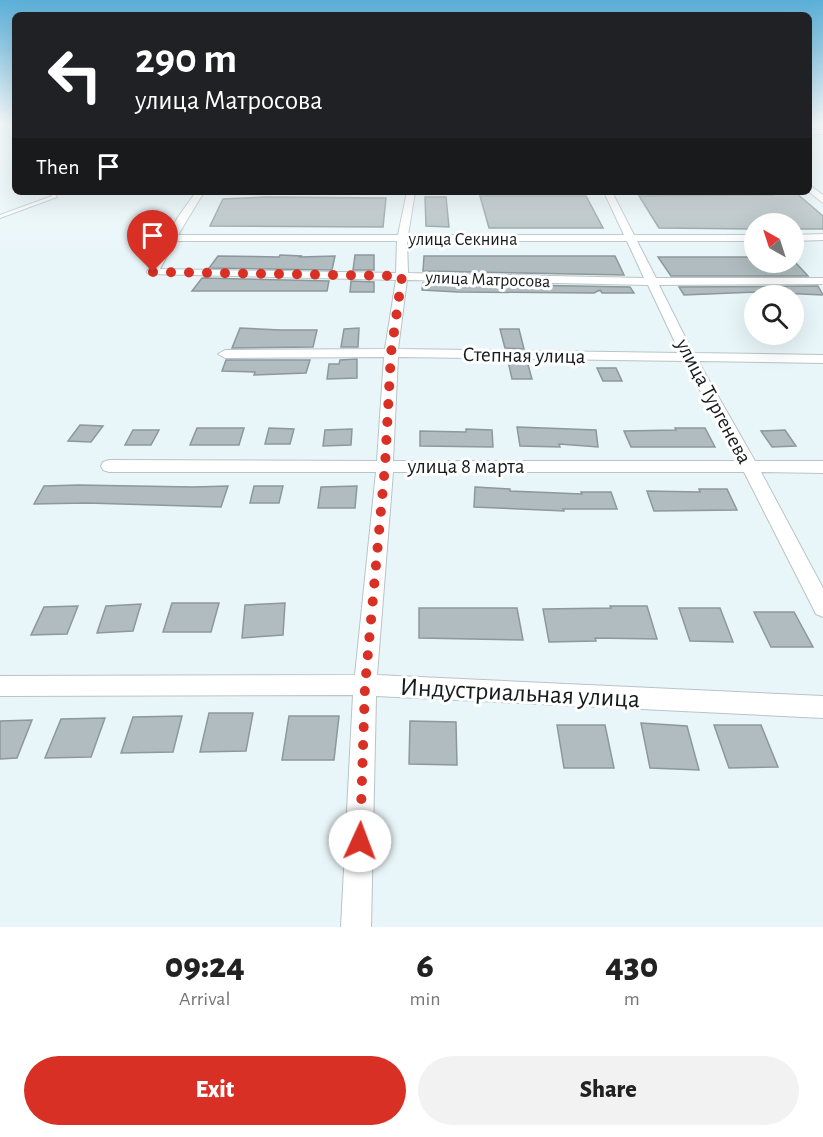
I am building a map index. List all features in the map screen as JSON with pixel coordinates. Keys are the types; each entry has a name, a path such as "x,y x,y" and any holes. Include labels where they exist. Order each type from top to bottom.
{"street":[{"path":"812,189 823,200"},
{"path":"171,238 198,195"},
{"path":"356,927 365,686 385,466 391,353 402,276 402,239 410,195"},
{"name":"улица Тургенева","path":"610,195 688,356 750,467 823,608"},
{"path":"804,238 823,237"},
{"name":"улица Секнина","path":"171,238 744,238"},
{"name":"улица Матросова","path":"171,238 153,272 651,282 823,280"},
{"name":"Степная улица","path":"225,354 391,353 823,359"},
{"name":"улица 8 марта","path":"109,466 823,467"},
{"name":"Индустриальная улица","path":"0,686 365,686 823,707"}],"lane":[{"path":"0,218 55,197 53,195"}],"building":[{"path":"798,195 823,216 823,229 804,229 804,213 744,213 744,229 659,228 639,196"},
{"path":"480,196 586,196 603,228 489,228"},
{"path":"425,197 446,197 449,227 426,226"},
{"path":"386,198 383,227 210,226 223,199"},
{"path":"280,255 335,256 332,270 209,268 218,256 279,257"},
{"path":"355,255 374,255 374,270 353,270"},
{"path":"424,256 615,256 624,275 423,271"},
{"path":"658,257 744,257 744,273 804,272 808,276 671,276"},
{"path":"202,278 329,281 327,291 192,291"},
{"path":"351,281 374,282 374,292 350,292"},
{"path":"423,283 630,287 634,293 602,293 600,290 594,293 458,292 422,290"},
{"path":"804,286 818,286 823,295 804,294"},
{"path":"679,287 744,287 744,293 684,295"},
{"path":"240,328 317,330 313,347 232,348"},
{"path":"359,328 358,347 341,347 344,329"},
{"path":"500,329 519,329 524,349 505,348"},
{"path":"357,359 357,378 327,379 329,364 339,364 340,360"},
{"path":"226,360 310,360 306,373 254,375 255,372 222,371"},
{"path":"508,361 527,361 532,379 512,379"},
{"path":"597,368 616,368 622,381 603,381"},
{"path":"80,425 103,426 91,442 68,441"},
{"path":"517,427 596,430 598,447 559,444 560,447 520,446"},
{"path":"197,428 244,428 239,445 190,445"},
{"path":"269,428 294,429 290,444 265,444"},
{"path":"675,428 705,428 715,447 631,447 624,431 676,430"},
{"path":"352,429 351,445 323,446 325,430"},
{"path":"466,429 492,430 493,447 420,446 420,431 466,432"},
{"path":"133,430 159,430 151,445 125,445"},
{"path":"785,430 796,446 772,447 761,431"},
{"path":"44,486 228,486 221,507 87,503 34,504"},
{"path":"254,486 283,486 279,503 250,503"},
{"path":"357,486 355,508 318,508 321,487"},
{"path":"475,487 582,494 581,492 611,492 617,509 563,509 564,511 474,507"},
{"path":"699,489 727,489 737,510 654,511 647,491 700,492"},
{"path":"172,603 219,603 211,632 163,632"},
{"path":"285,603 283,635 242,638 245,605"},
{"path":"141,604 133,631 97,633 106,606"},
{"path":"78,606 67,634 31,635 44,607"},
{"path":"610,606 647,606 657,639 595,638 596,641 549,642 543,609 611,608"},
{"path":"419,608 517,608 523,640 419,638"},
{"path":"679,608 720,608 733,642 690,641"},
{"path":"754,612 794,612 813,647 771,647"},
{"path":"209,713 253,713 246,751 200,752"},
{"path":"182,716 173,752 121,753 133,717"},
{"path":"289,716 339,716 334,760 282,760"},
{"path":"105,718 91,757 45,758 61,719"},
{"path":"32,720 17,758 0,759 0,721"},
{"path":"410,721 456,722 457,765 409,764"},
{"path":"641,723 687,726 699,770 650,768"},
{"path":"557,725 605,725 614,768 564,768"},
{"path":"714,725 761,725 778,767 729,768"}],"route":[{"path":"153,272 402,276 391,353 385,466 365,686 360,841"}]}
